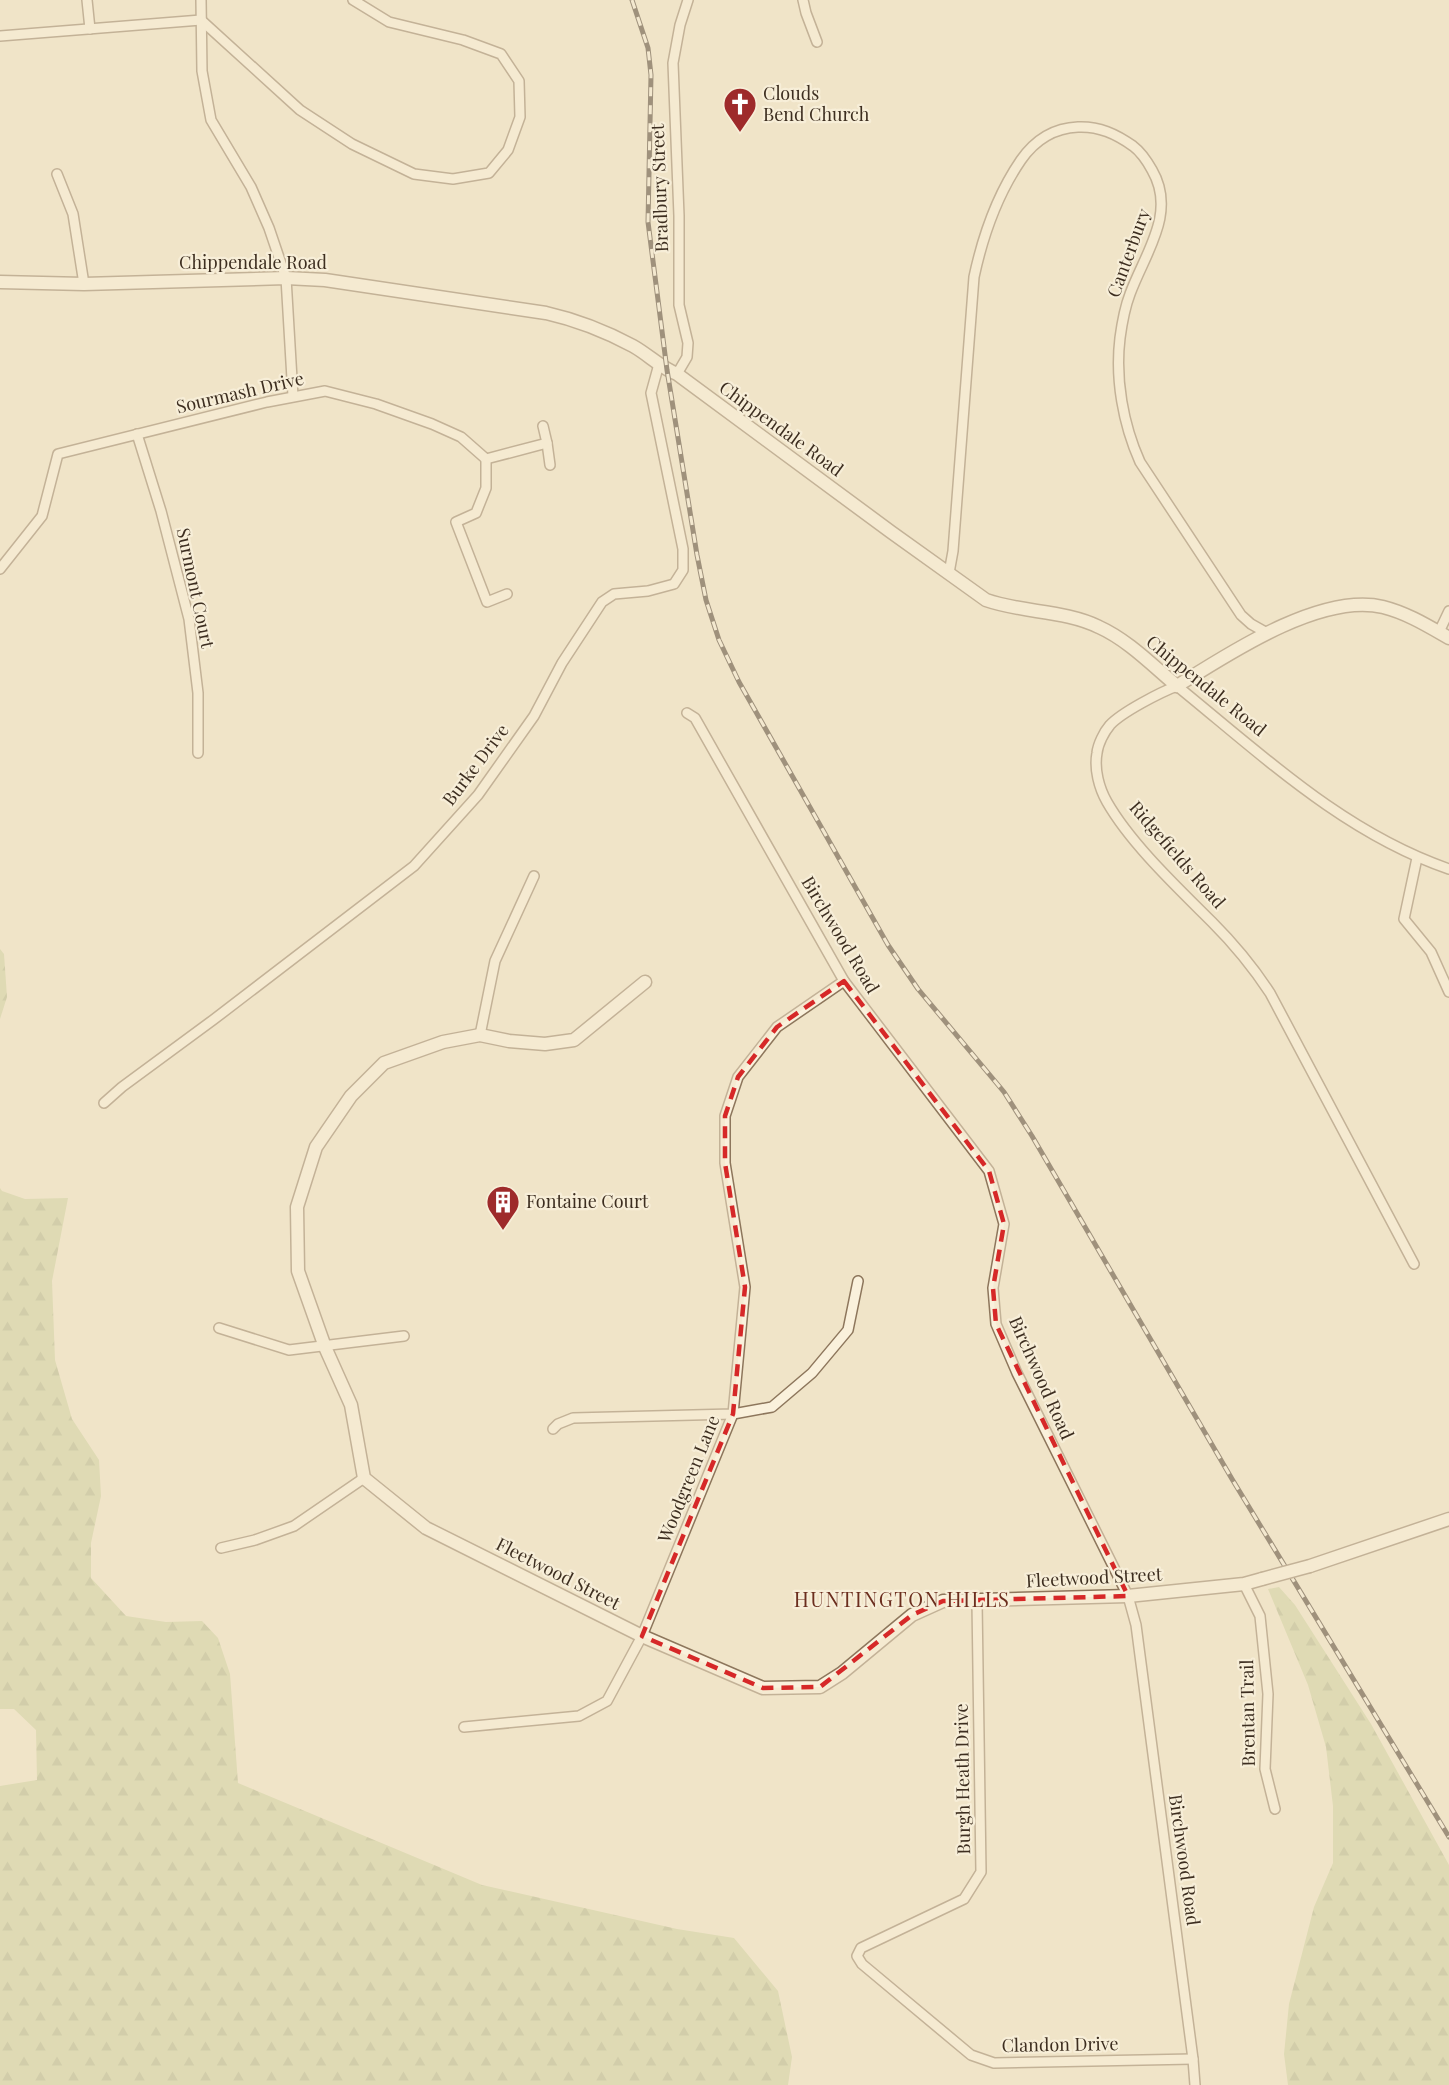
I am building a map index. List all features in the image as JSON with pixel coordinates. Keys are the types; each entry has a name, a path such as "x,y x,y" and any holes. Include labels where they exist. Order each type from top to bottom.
{"street":[{"path":"87,0 90,29"},
{"path":"201,0 202,71 211,120 251,187 269,228 286,278 293,396"},
{"path":"0,36 201,20 300,110 352,144 414,174 453,178 489,173 508,150 520,117 519,81 501,54 463,40 389,22 353,0"},
{"name":"Bradbury Street","path":"677,374 687,357 688,343 679,305 679,216 673,63 680,25 688,0"},
{"path":"803,0 817,42"},
{"name":"Canterbury","path":"949,573 953,551 974,277 981,247 1002,191 1026,154 1038,141 1068,128 1097,128 1112,133 1138,150 1148,163 1162,190 1163,207 1156,232 1130,296 1120,339 1120,382 1132,445 1140,462 1241,615 1267,633"},
{"path":"57,174 72,214 84,284"},
{"name":"Chippendale Road","path":"0,282 84,284 286,278 348,283 546,312 577,320 605,331 677,374 986,600 1004,606 1066,616 1099,627 1114,635 1315,798 1359,827 1417,858 1449,869"},
{"name":"Burke Drive","path":"104,1103 414,866 478,795 534,716 562,663 602,602 614,594 648,591 674,584 683,570 682,549 651,393 659,364"},
{"name":"Sourmash Drive","path":"0,569 42,516 58,454 293,396 325,392 376,404 461,437 486,459"},
{"path":"543,426 550,465"},
{"name":"Surmont Court","path":"137,434 161,511 189,619 198,693 198,753"},
{"path":"507,594 487,602 456,522 476,513 486,488 486,459 547,443"},
{"name":"Ridgefields Road","path":"1414,1264 1290,1029 1258,974 1138,843 1107,801 1100,784 1096,752 1110,725 1159,692 1177,686 1267,633 1338,607 1352,605 1382,607 1409,616 1444,635"},
{"path":"1444,635 1449,610"},
{"name":"Birchwood Road","path":"687,713 695,718 844,981 989,1171 1004,1224 993,1288 996,1324 1017,1374 1128,1596 1136,1625 1193,2059"},
{"path":"1417,858 1404,919 1431,952 1449,992"},
{"path":"480,1035 495,961 534,876"},
{"name":"Woodgreen Lane","path":"464,1727 579,1716 607,1701 642,1636 733,1414 746,1287 725,1163 725,1116 738,1077 777,1027 844,981"},
{"path":"221,1548 255,1540 294,1526 364,1478 351,1405 325,1347 298,1271 297,1207 316,1147 351,1096 384,1063 443,1042 480,1035 509,1041 545,1044 574,1040 645,982"},
{"path":"552,1429 573,1418 733,1414 772,1407 813,1373 848,1330 858,1281"},
{"path":"219,1328 289,1350 404,1336"},
{"name":"Fleetwood Street","path":"364,1478 426,1528 642,1636 763,1688 820,1687 842,1673 912,1615 943,1602 1128,1596 1244,1584 1310,1566 1449,1519"},
{"name":"Brentan Trail","path":"1244,1584 1260,1616 1268,1694 1265,1769 1275,1809"},
{"name":"Burgh Heath Drive","path":"857,1956 861,1948 964,1899 981,1872 977,1602"},
{"name":"Clandon Drive","path":"857,1956 862,1964 971,2055 994,2063 1193,2059"},
{"path":"1193,2059 1195,2085"}],"highlighted area":[{"path":"844,981 989,1171 1004,1224 993,1288 996,1324 1128,1596 943,1601 912,1615 820,1687 763,1688 642,1636 733,1414 745,1287 725,1163 725,1116 738,1077 777,1027"}],"green space":[{"path":"0,949 4,954 7,997 0,1019"},
{"path":"0,1188 2,1191 25,1199 68,1198 52,1281 55,1360 72,1419 99,1460 101,1496 91,1543 91,1578 126,1616 166,1622 202,1621 218,1638 230,1674 238,1783 482,1885 677,1929 734,1938 778,1991 792,2057 788,2085 0,2085 0,1786 37,1780 36,1730 14,1709 0,1709"},
{"path":"1279,1587 1295,1605 1371,1724 1449,1865 1449,2085 1288,2085 1284,2054 1289,2004 1314,1907 1333,1863 1333,1806 1326,1747 1308,1685 1268,1589"}],"railway":[{"path":"632,0 648,48 651,75 648,222 667,370 697,555 706,600 719,640 739,682 888,945 918,989 1004,1092 1032,1136 1232,1479 1449,1837"}],"place":[{"name":"Clouds Bend Church","path":"740,133"},
{"name":"Fontaine Court","path":"503,1231"}],"district":[{"name":"HUNTINGTON HILLS","path":"902,1600"}]}
